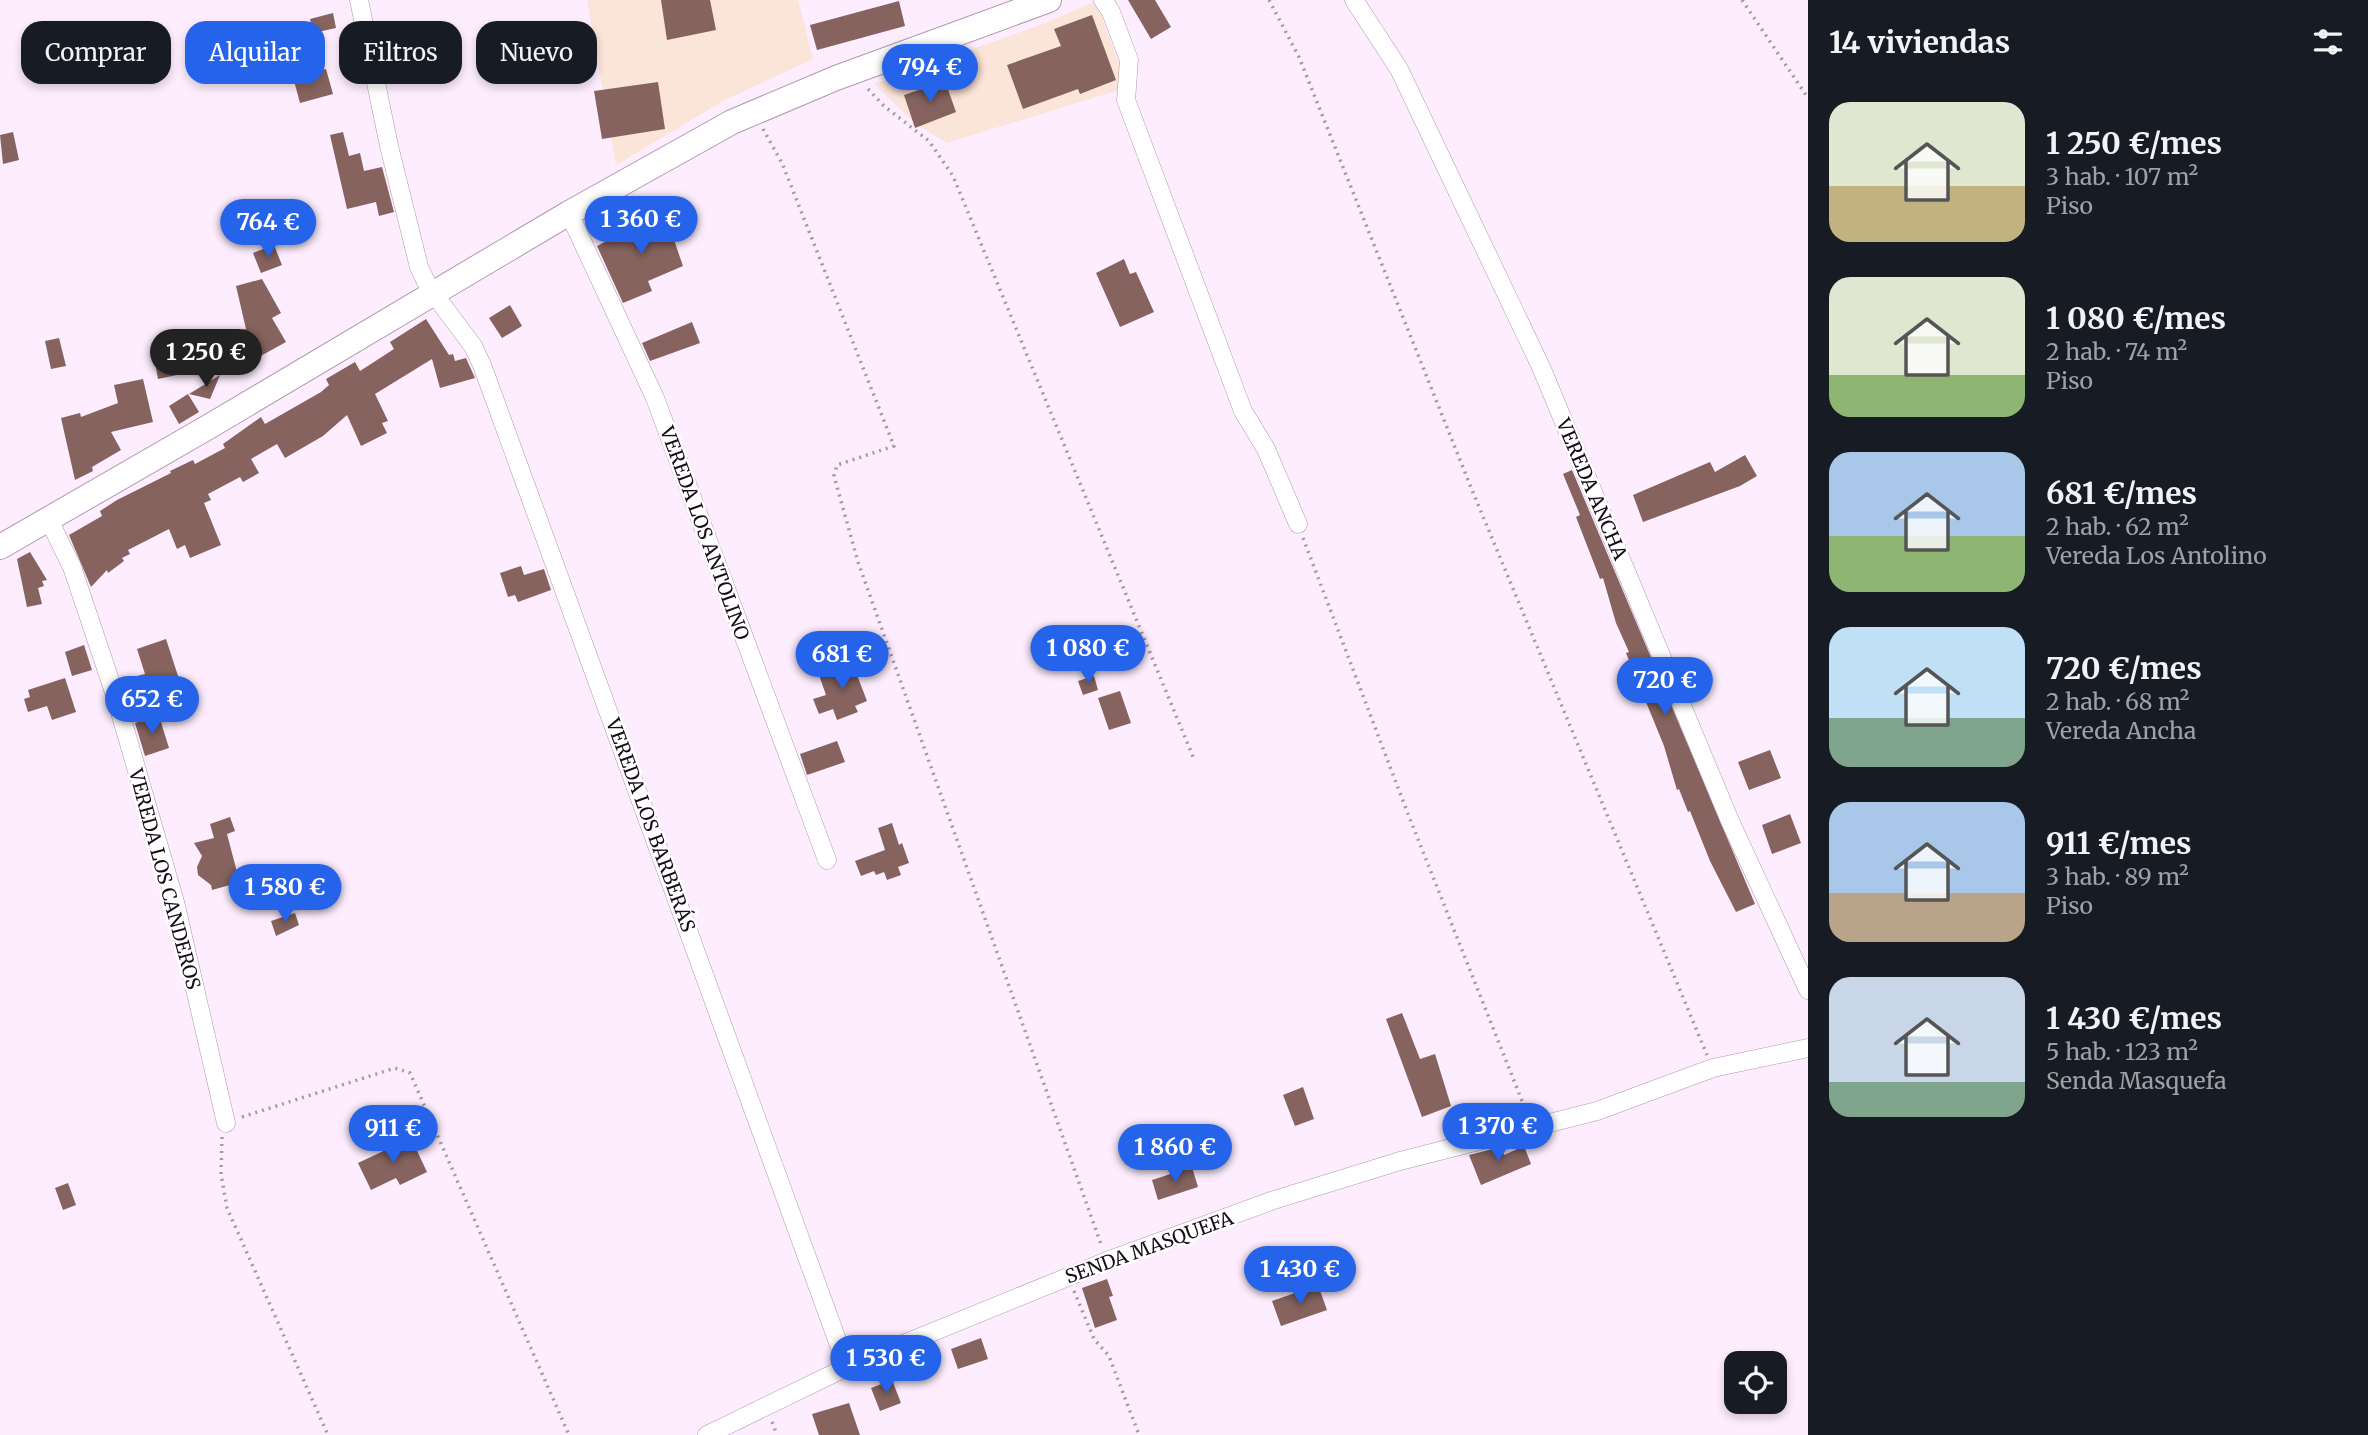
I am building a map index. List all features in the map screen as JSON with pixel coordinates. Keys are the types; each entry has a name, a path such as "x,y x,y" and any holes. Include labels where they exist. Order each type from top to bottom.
{"main road":[{"path":"0,547 569,213 753,112 852,72 1049,0"}],"street":[{"name":"VEREDA LOS BARBERÁS","path":"359,0 389,146 422,277 473,346 482,365 848,1367"},
{"path":"1102,0 1111,12 1129,60 1126,100 1243,411 1266,449 1298,524"},
{"name":"VEREDA ANCHA","path":"1354,0 1399,69 1541,367 1730,821 1808,990"},
{"name":"VEREDA LOS ANTOLINO","path":"569,213 655,398 827,860"},
{"name":"VEREDA LOS CANDEROS","path":"49,520 72,567 118,708 175,902 226,1123"},
{"name":"SENDA MASQUEFA","path":"707,1435 848,1367 1107,1261 1287,1196 1400,1161 1597,1111 1713,1068 1808,1048"}],"path":[{"path":"1269,0 1299,57 1472,490 1713,1068"},
{"path":"1742,0 1808,98"},
{"path":"852,72 884,106 929,141 953,176 1194,759"},
{"path":"753,112 782,163 894,446 837,465 834,476 858,562 1107,1261"},
{"path":"1298,524 1408,814 1532,1126"},
{"path":"328,1435 227,1208 220,1174 220,1145 226,1123 395,1068 410,1073 569,1435"},
{"path":"1068,1277 1094,1339 1109,1356 1139,1435"}],"shaded area":[{"path":"587,0 798,0 813,59 723,101 616,165 597,57 597,21 591,21"},
{"path":"1096,1 1123,75 1119,90 947,143 915,123 874,84 1043,24"}],"building":[{"path":"661,0 710,0 716,30 667,40"},
{"path":"1128,0 1155,0 1171,27 1151,39"},
{"path":"899,1 905,26 817,50 810,25"},
{"path":"333,13 336,28 325,30 325,21 310,19"},
{"path":"1092,15 1116,80 1080,94 1078,89 1023,109 1007,65 1061,46 1054,29"},
{"path":"325,69 333,94 300,103 295,84 325,84"},
{"path":"945,81 956,112 915,128 904,95"},
{"path":"658,82 665,129 602,139 594,91"},
{"path":"13,132 19,160 3,164 0,135"},
{"path":"343,132 349,156 360,153 364,171 382,167 394,212 379,216 376,202 347,209 330,135"},
{"path":"664,211 683,266 648,281 652,291 623,303 597,246 641,223 640,220"},
{"path":"274,245 282,265 261,273 253,253"},
{"path":"1124,259 1130,274 1136,272 1154,312 1120,327 1096,273"},
{"path":"262,279 281,313 272,318 286,342 257,358 158,379 153,352 185,345 184,341 246,329 236,286"},
{"path":"510,305 522,326 502,338 489,318"},
{"path":"426,319 449,355 453,354 455,361 466,358 475,378 440,388 432,359 375,394 388,421 382,423 387,433 361,446 347,415 323,436 285,458 277,444 251,459 259,473 243,482 240,477 208,494 211,500 204,503 221,545 190,558 185,545 177,549 169,529 128,550 130,554 122,558 124,561 108,573 107,570 91,587 69,535 102,516 100,511 117,500 171,473 170,471 193,460 195,464 225,448 223,444 261,417 265,424 321,392 329,385 326,379 355,362 360,371 394,349 390,342"},
{"path":"692,322 700,343 650,361 642,343"},
{"path":"59,338 66,366 51,369 45,341"},
{"path":"220,375 210,399 189,394"},
{"path":"143,379 153,422 111,432 121,450 92,467 93,471 75,480 61,418 80,413 81,417 118,403 114,385"},
{"path":"188,394 199,412 179,424 169,406"},
{"path":"1745,455 1757,476 1740,486 1643,522 1633,495 1710,462 1715,472"},
{"path":"1572,470 1755,904 1736,912 1710,861 1690,811 1688,812 1679,789 1677,790 1664,746 1626,653 1629,652 1616,623 1603,578 1600,579 1576,517 1580,515 1563,474"},
{"path":"30,552 47,580 42,581 44,586 38,588 42,604 27,607 17,559"},
{"path":"521,566 524,575 544,569 551,590 518,602 515,595 508,597 500,573"},
{"path":"166,639 180,682 146,699 138,686 137,676 145,674 137,649"},
{"path":"84,645 92,670 72,676 65,652"},
{"path":"861,660 866,672 857,675 867,701 855,706 858,712 837,720 833,709 819,714 813,699 826,695 819,675"},
{"path":"1094,676 1098,690 1083,695 1078,681"},
{"path":"65,678 76,712 52,720 47,706 28,712 24,699 30,697 28,690"},
{"path":"1120,691 1131,723 1109,730 1098,698"},
{"path":"159,716 169,748 145,756 135,723"},
{"path":"837,741 845,762 807,775 800,754"},
{"path":"1770,750 1781,778 1749,790 1738,762"},
{"path":"1790,814 1801,843 1772,854 1762,825"},
{"path":"230,817 235,831 227,834 237,872 234,873 237,883 212,890 211,885 198,875 197,867 202,856 194,843 214,838 210,824"},
{"path":"892,823 899,845 902,843 909,863 898,867 901,875 887,880 884,872 876,875 874,871 861,876 855,861 885,850 878,828"},
{"path":"295,913 299,925 276,936 271,921"},
{"path":"1402,1013 1420,1059 1435,1054 1451,1106 1422,1117 1386,1019"},
{"path":"1303,1087 1314,1119 1295,1126 1283,1095"},
{"path":"411,1138 427,1172 400,1185 396,1178 371,1190 358,1163"},
{"path":"1524,1146 1531,1164 1481,1185 1469,1155 1501,1147 1504,1155"},
{"path":"1192,1167 1198,1187 1158,1200 1152,1180"},
{"path":"68,1183 76,1205 63,1210 55,1188"},
{"path":"1107,1279 1113,1296 1109,1297 1117,1320 1095,1328 1082,1288"},
{"path":"1318,1285 1327,1310 1281,1326 1272,1301"},
{"path":"981,1338 988,1359 958,1369 951,1349"},
{"path":"892,1380 901,1403 880,1411 871,1388"},
{"path":"849,1403 860,1435 819,1435 812,1414"}]}
